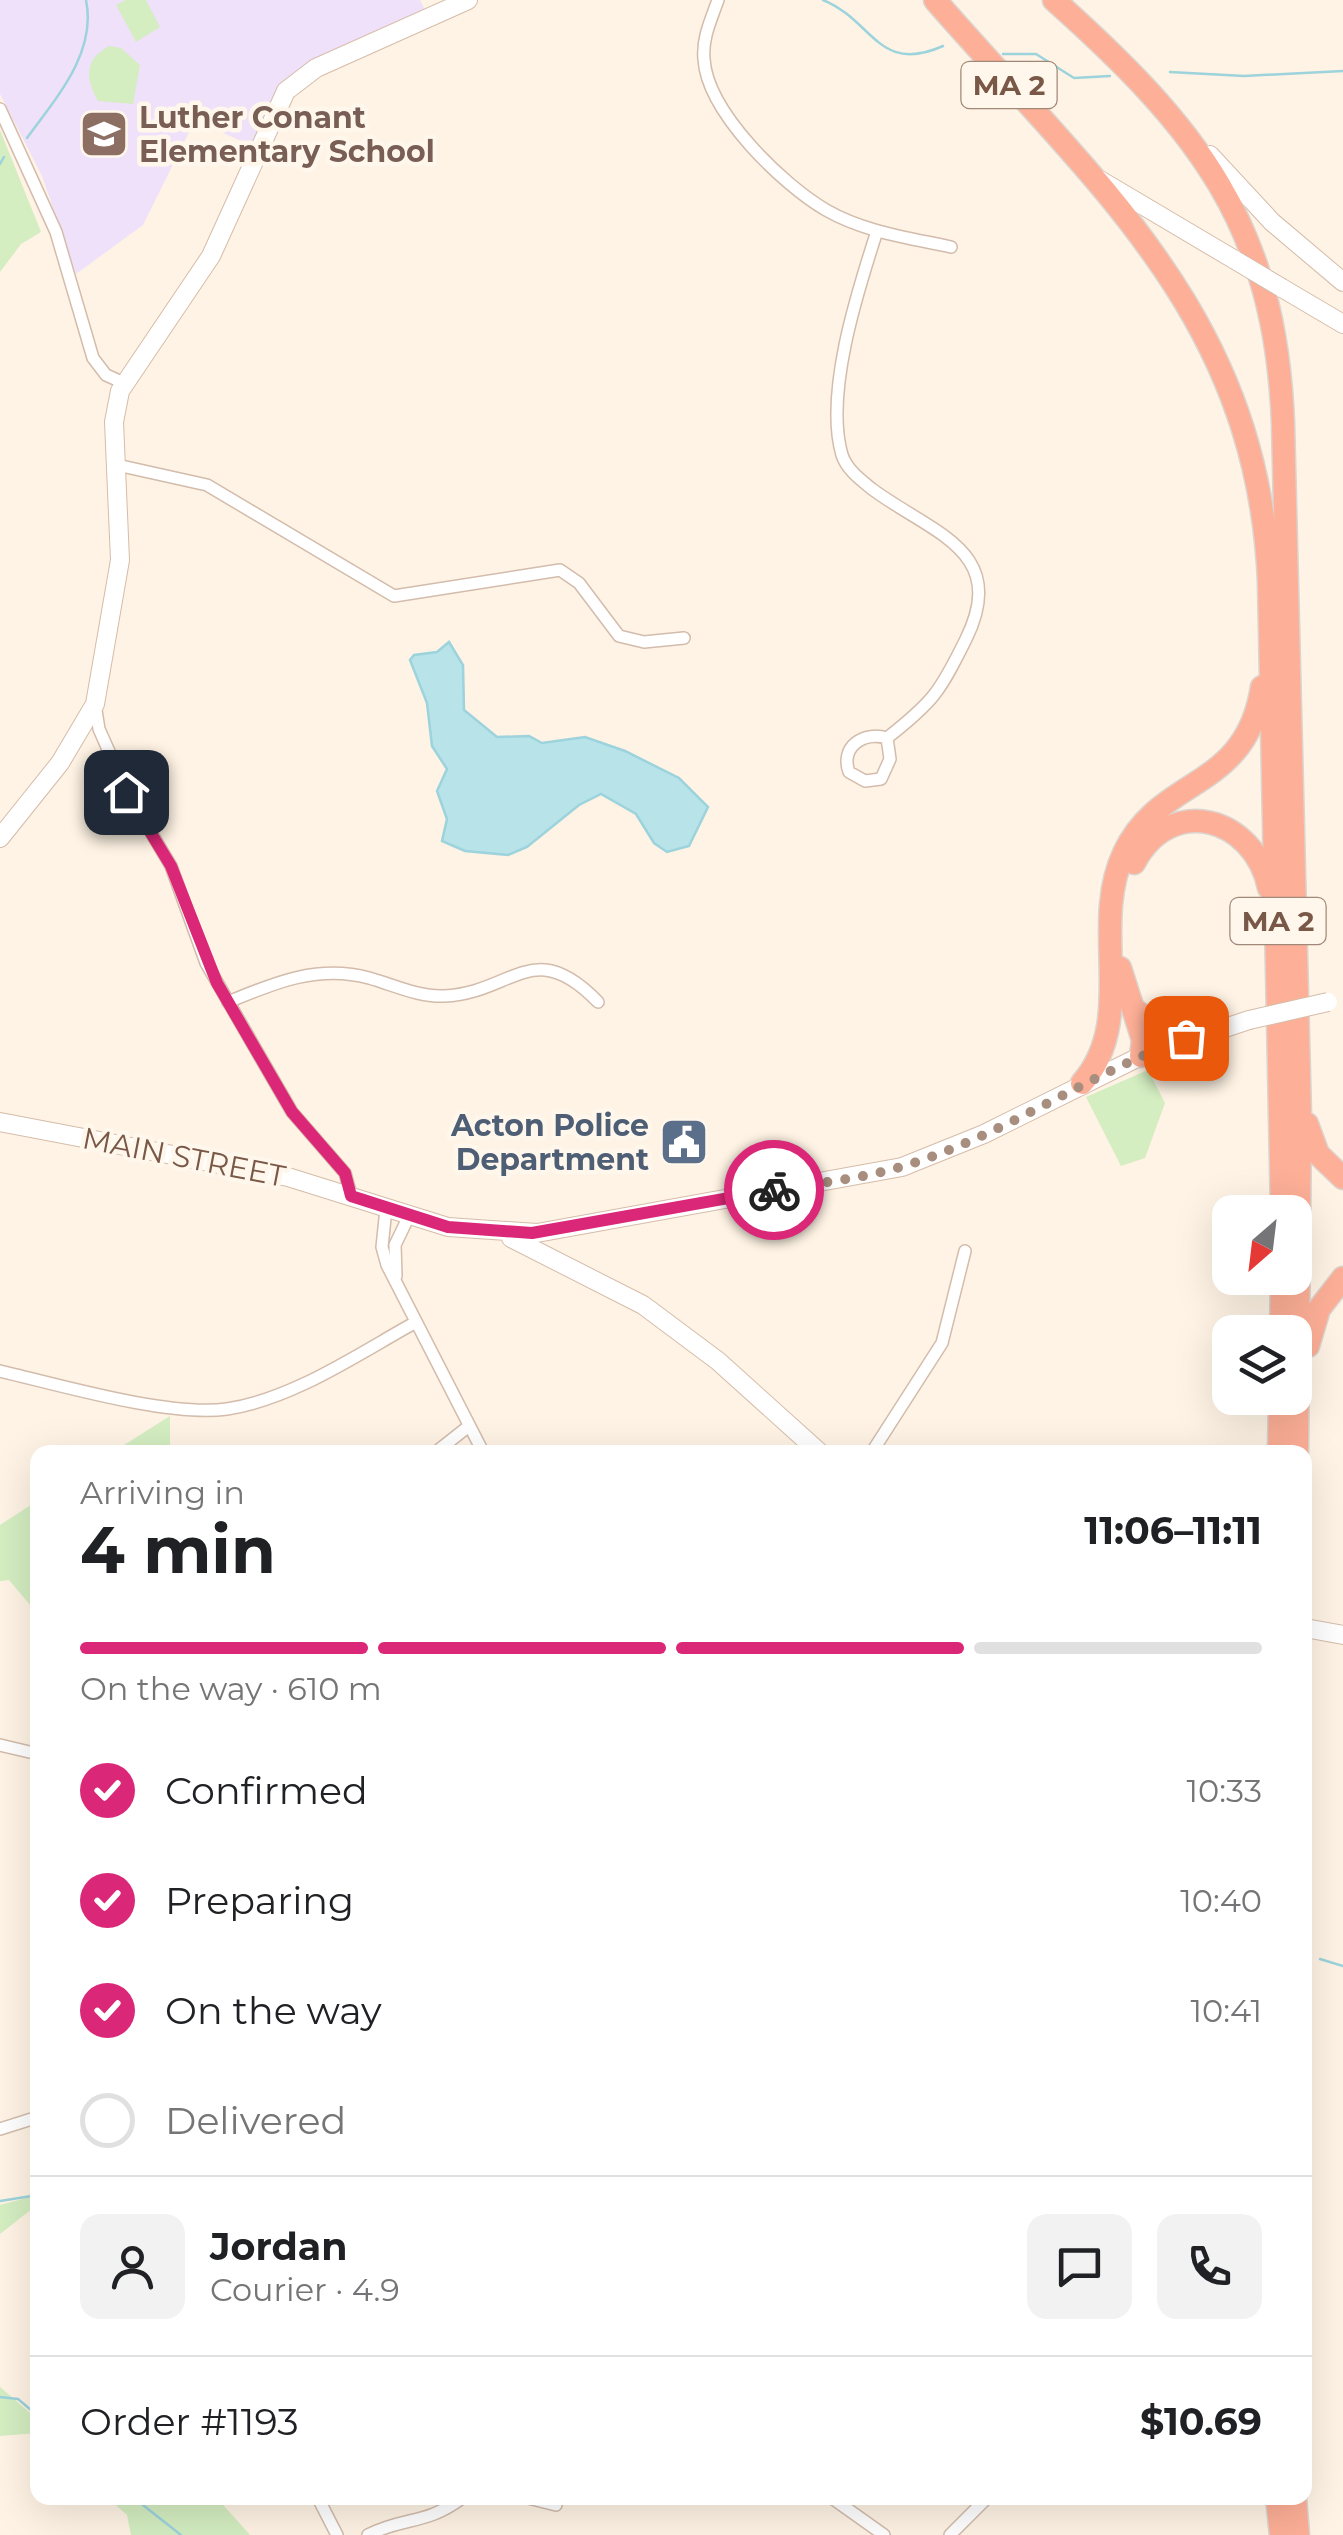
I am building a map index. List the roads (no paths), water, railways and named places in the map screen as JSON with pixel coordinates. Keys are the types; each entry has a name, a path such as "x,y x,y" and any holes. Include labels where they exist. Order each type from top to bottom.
{"highway":[{"name":"MA 2","path":"935,0 1180,289 1231,386 1260,492 1270,629 1282,1195"},
{"name":"MA 2","path":"1054,0 1169,110 1207,162 1234,210 1261,280 1277,350 1284,462 1299,1073 1291,1315"},
{"path":"1082,1083 1107,1042 1110,914 1124,852 1150,818 1220,768 1244,744 1257,716 1270,629"},
{"path":"1142,1056 1143,1040 1128,1000 1120,954 1126,890 1141,850 1169,828 1210,823 1249,842 1265,869 1278,931"},
{"path":"1110,981 1120,1028 1142,1056"},
{"path":"1128,1000 1155,1028 1197,1035"},
{"path":"1299,1073 1312,1142 1323,1161 1343,1178"},
{"path":"1312,1327 1343,1278"},
{"name":"MA 2","path":"1280,1445 1285,1415"},
{"name":"MA 2","path":"1292,1415 1296,1445"},
{"path":"1278,2505 1281,2535"},
{"path":"1296,2505 1298,2535"}],"main road":[{"path":"0,838 60,762 95,704 120,560 114,422 124,383 210,256 286,91 316,68 468,0"},
{"path":"1169,110 1265,216 1343,282"},
{"path":"1083,170 1343,324"},
{"name":"MAIN STREET","path":"0,1122 215,1161 351,1196 408,1216 491,1233 544,1231 902,1167 984,1134 1142,1056 1197,1035 1336,1000"},
{"path":"542,1252 544,1231"},
{"path":"544,1231 570,1264"},
{"path":"491,1233 528,1243 644,1304 811,1445"},
{"path":"1312,1629 1343,1635"}],"street":[{"path":"718,0 704,38 704,61 720,105 760,154 828,212 876,231 951,246"},
{"path":"0,109 56,232 93,358 106,375 124,383"},
{"path":"876,231 843,365 840,435 844,460 868,485 958,546 972,562 981,586 975,622 940,693 887,738"},
{"path":"118,466 206,485 394,596 560,570 574,578 620,636 644,642 684,638"},
{"path":"95,704 99,728 126,792 171,866 206,963 292,1112 345,1173 351,1196"},
{"path":"873,735 887,738 891,752 886,773 873,782 856,779 846,763 852,745 873,735"},
{"path":"228,1002 289,978 318,974 342,972 408,992 444,996 482,989 517,972 544,968 577,980 598,1002"},
{"path":"386,1209 382,1246 399,1290 479,1445"},
{"path":"399,1290 396,1245 408,1216"},
{"path":"876,1445 942,1343 965,1252"},
{"path":"0,1371 173,1406 223,1409 278,1394 416,1322"},
{"path":"445,1445 469,1426"},
{"path":"0,1745 30,1752"},
{"path":"0,2129 30,2120"},
{"path":"322,2505 338,2535"},
{"path":"368,2535 392,2524 428,2519 449,2505"},
{"path":"842,2505 884,2535"},
{"path":"950,2535 980,2505"}],"water":[{"path":"449,642 463,665 464,710 497,737 529,736 542,743 585,737 625,751 679,778 708,807 689,846 667,852 654,843 636,814 601,794 579,805 527,847 508,855 465,851 442,841 447,819 437,791 447,769 432,746 427,703 410,660 414,655 437,652"}],"waterway":[{"path":"27,138 72,74 80,56 88,20 86,0"},
{"path":"823,0 890,49 904,54 943,46"},
{"path":"1003,54 1036,54 1074,78 1110,76"},
{"path":"1170,72 1244,76 1343,71"},
{"path":"0,164 4,157"},
{"path":"1320,1959 1343,1966"},
{"path":"0,2201 30,2196"},
{"path":"0,2397 18,2399 30,2409"},
{"path":"143,2505 181,2535"}],"place":[{"name":"Luther Conant Elementary School","path":"104,134"},
{"name":"Acton Police Department","path":"684,1142"}]}
